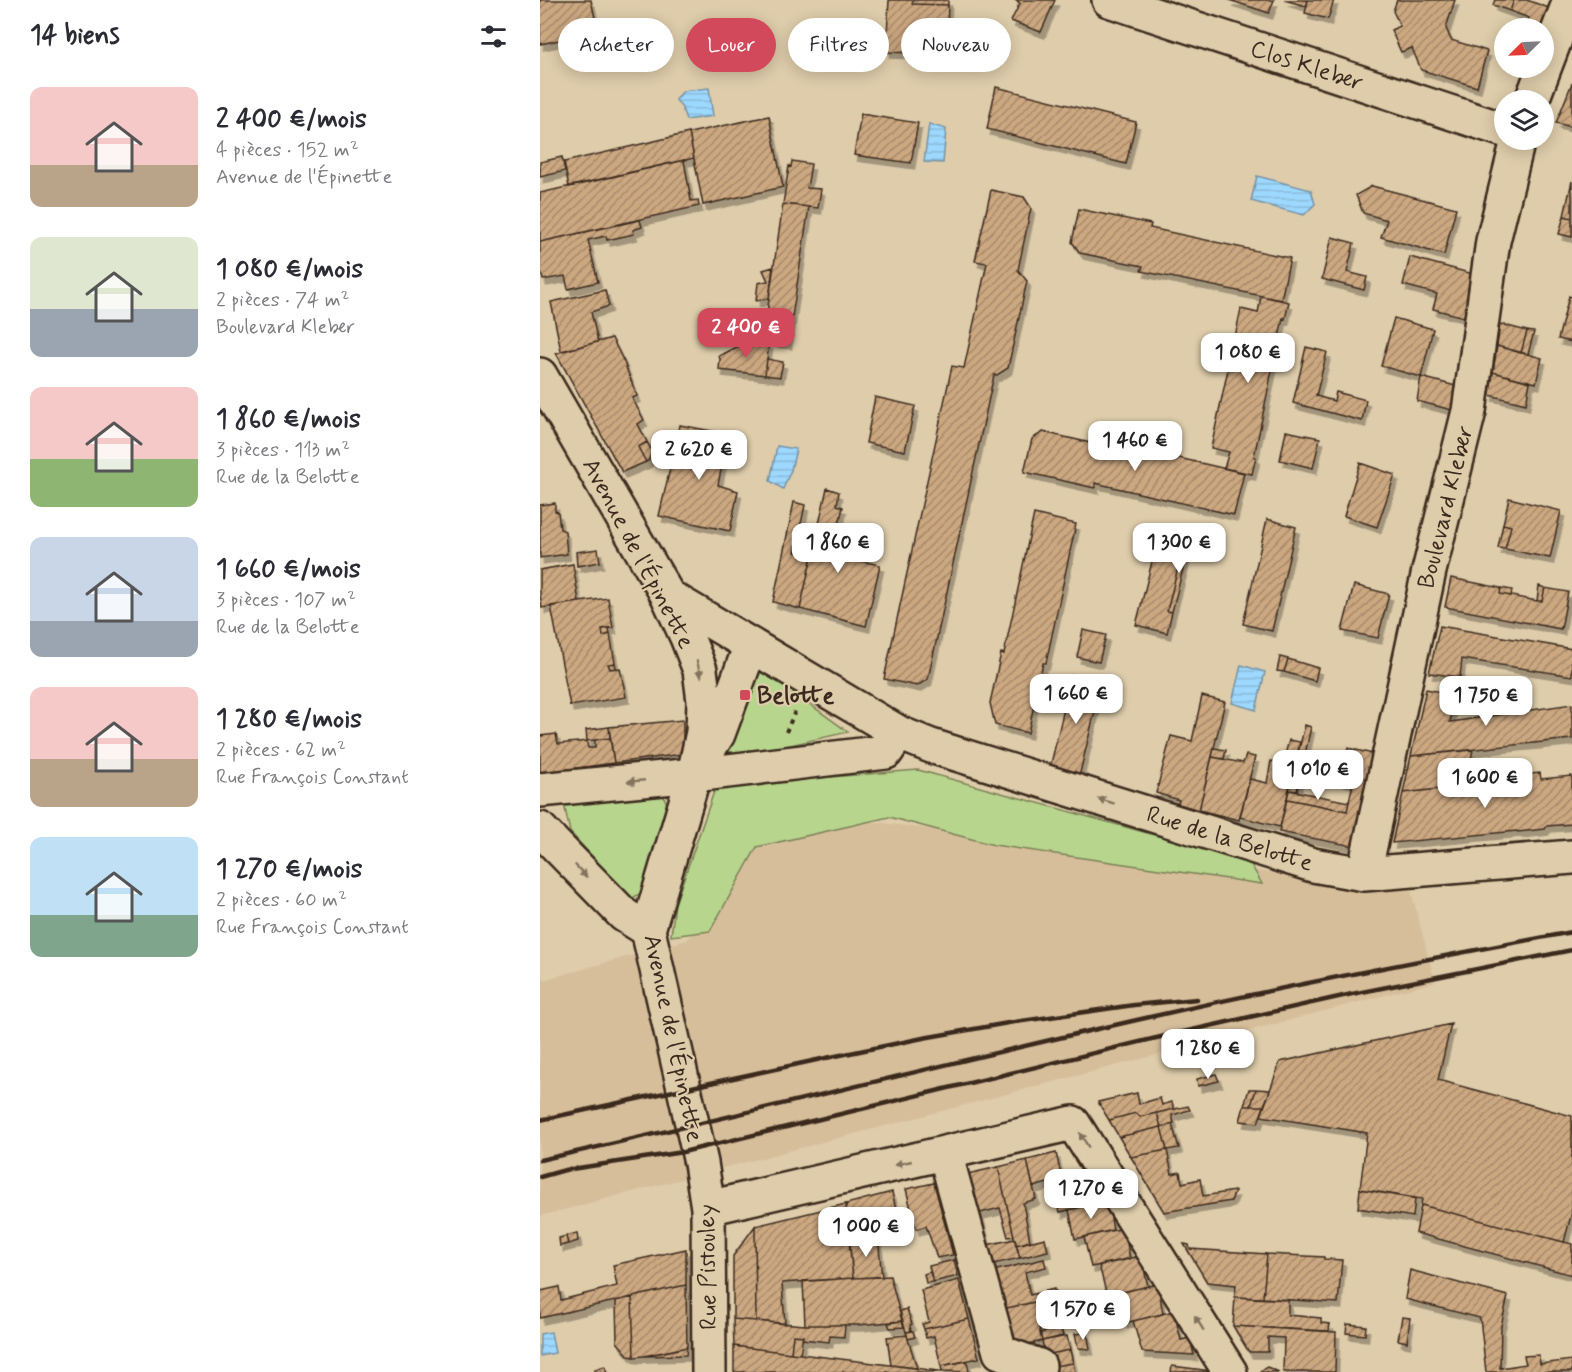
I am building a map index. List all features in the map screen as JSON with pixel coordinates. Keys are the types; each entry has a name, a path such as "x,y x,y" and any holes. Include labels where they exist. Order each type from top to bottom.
{"street":[{"name":"Clos Kleber","path":"1109,0 1494,127"},
{"path":"1536,90 1570,0"},
{"name":"Boulevard Kleber","path":"1364,873 1429,571 1469,411 1493,241 1516,150"},
{"name":"Avenue de l'Épinette","path":"540,375 668,596 700,670 704,701 703,732 694,775 648,930 701,1163"},
{"name":"Rue de la Belotte","path":"668,596 898,733 931,746 1313,865 1364,873 1572,857"},
{"name":"Avenue de l'Épinette","path":"694,775 718,734 751,645"},
{"path":"540,790 694,775 886,752 898,733"},
{"path":"540,829 624,915 648,930"},
{"path":"708,1208 1073,1123 1230,1372"},
{"path":"945,1153 1000,1352 1039,1366"},
{"name":"Rue Pistouley","path":"701,1163 708,1208 709,1372"}],"path":[{"path":"771,766 808,681"}],"shaded area":[{"path":"875,822 1411,891 1435,982 540,1216 540,981 687,940 753,842"}],"green space":[{"path":"753,663 848,732 720,761"},
{"path":"918,770 1249,861 1262,884 994,845 889,817 757,847 710,931 671,936 675,904 716,786"},
{"path":"661,790 670,811 646,890 631,899 570,832 564,804"}],"water":[{"path":"709,88 713,116 686,120 676,100 683,91"},
{"path":"929,124 946,129 943,163 924,162"},
{"path":"1257,176 1311,190 1315,204 1304,215 1251,201"},
{"path":"777,446 796,449 783,489 770,481"},
{"path":"1241,665 1265,672 1256,710 1232,703"},
{"path":"551,1332 555,1353 540,1356 540,1334"}],"building":[{"path":"540,0 591,0 595,18 558,18 558,40 540,44"},
{"path":"889,0 913,0 912,4 948,5 947,18 901,18 901,52 889,52"},
{"path":"913,0 948,0 948,5 912,4"},
{"path":"1015,0 1055,0 1041,32 1011,21 1020,3"},
{"path":"1229,0 1274,0 1269,13"},
{"path":"1284,0 1305,0 1308,1 1306,6"},
{"path":"1305,0 1334,0 1328,19 1305,13 1308,1"},
{"path":"1397,0 1455,0 1446,28 1451,40 1487,51 1477,87 1421,70 1412,48 1401,52 1391,30 1400,26 1393,11"},
{"path":"1495,0 1514,0 1510,11 1493,5"},
{"path":"1514,0 1527,0 1560,12 1554,18 1529,18 1510,11"},
{"path":"1572,83 1572,127 1556,123"},
{"path":"996,87 1136,122 1126,164 987,129"},
{"path":"861,114 918,123 911,163 854,155"},
{"path":"769,116 783,187 703,205 689,133"},
{"path":"689,133 694,158 569,187 564,162"},
{"path":"562,157 565,171 540,177 540,162"},
{"path":"684,160 691,201 698,200 699,206 540,242 540,193"},
{"path":"792,161 811,164 807,188 821,189 818,208 783,204 789,166 791,167"},
{"path":"1572,181 1572,218 1564,216"},
{"path":"1372,186 1456,208 1444,255 1381,237 1387,220 1363,213 1356,195"},
{"path":"991,190 1024,197 1031,208 1018,270 1027,281 1008,368 994,375 928,679 917,686 884,679 952,366 964,368 987,263 975,261"},
{"path":"783,204 809,207 788,343 763,340"},
{"path":"1079,209 1151,224 1150,228 1290,258 1281,300 1141,271 1143,266 1080,253 1072,242"},
{"path":"1564,216 1572,218 1572,237 1559,234"},
{"path":"640,220 642,227 633,230 634,234 607,240 606,236 588,240 598,282 568,289 565,276 543,280 540,268 540,242"},
{"path":"1332,237 1354,243 1347,272 1367,277 1364,290 1322,279"},
{"path":"1410,257 1473,274 1464,317 1433,309 1437,294 1403,285"},
{"path":"773,267 769,298 756,301 758,283 768,281 763,270"},
{"path":"605,290 609,306 591,312 598,342 561,351 551,302"},
{"path":"1261,296 1289,302 1285,319 1283,318 1252,474 1224,468 1229,452 1211,448 1241,309 1258,313"},
{"path":"1569,296 1572,297 1572,342 1558,339"},
{"path":"1394,318 1433,329 1421,377 1381,366"},
{"path":"1500,324 1527,331 1521,353 1497,346"},
{"path":"1527,331 1534,332 1528,354 1521,353"},
{"path":"612,338 637,396 632,398 644,420 638,424 647,442 638,447 646,462 622,472 556,353"},
{"path":"751,340 769,344 765,375 719,370 719,356"},
{"path":"1497,346 1542,358 1536,383 1493,372"},
{"path":"1306,347 1327,352 1316,396 1334,401 1336,392 1366,400 1362,421 1293,403"},
{"path":"767,359 783,362 780,377 765,375"},
{"path":"1493,372 1530,382 1526,404 1489,395"},
{"path":"1421,377 1456,386 1452,410 1417,401"},
{"path":"875,397 915,406 905,451 866,443"},
{"path":"680,425 728,434 718,485 738,491 730,531 659,516"},
{"path":"1286,431 1320,438 1313,468 1280,460"},
{"path":"1043,432 1104,446 1105,441 1244,473 1234,515 1095,483 1095,488 1024,472 1032,439"},
{"path":"647,442 652,451 646,462 638,447"},
{"path":"1360,463 1395,475 1377,527 1344,516"},
{"path":"827,488 839,492 837,505 843,507 832,555 880,565 866,626 800,609"},
{"path":"1509,498 1561,511 1550,558 1505,549 1511,526 1503,524"},
{"path":"794,502 805,505 795,552 812,556 800,609 773,602"},
{"path":"555,503 560,529 565,531 567,554 540,558 540,505"},
{"path":"1034,514 1076,524 1046,663 1043,663 1028,733 995,725 990,703 1001,653 1004,654"},
{"path":"1267,519 1296,527 1272,631 1243,624"},
{"path":"1503,524 1511,526 1505,549 1498,548"},
{"path":"1160,530 1186,536 1167,611 1172,612 1167,633 1136,625"},
{"path":"1186,536 1191,538 1172,612 1167,611"},
{"path":"598,549 600,562 577,566 576,552"},
{"path":"573,564 579,602 542,608 540,570"},
{"path":"1451,578 1501,588 1500,594 1537,601 1542,601 1545,588 1568,592 1561,629 1445,607"},
{"path":"1354,585 1389,594 1378,638 1342,631"},
{"path":"1539,586 1545,588 1542,601 1537,601"},
{"path":"1501,588 1512,590 1511,596 1500,594"},
{"path":"608,598 613,628 602,629 603,636 610,634 615,663 608,664 610,669 620,668 626,697 570,706 551,606"},
{"path":"1440,626 1572,649 1572,676 1462,659 1460,677 1429,673"},
{"path":"609,628 610,634 603,636 602,629"},
{"path":"1083,630 1106,635 1099,662 1077,657"},
{"path":"1280,657 1288,659 1284,672 1277,671"},
{"path":"1288,659 1318,668 1315,681 1284,672"},
{"path":"615,663 616,668 610,669 608,664"},
{"path":"1072,675 1102,682 1079,777 1050,768"},
{"path":"1426,689 1456,695 1450,722 1572,704 1572,739 1411,756"},
{"path":"1202,696 1225,702 1199,810 1178,804 1179,800 1156,793 1171,736 1192,741"},
{"path":"683,720 683,754 614,763 609,727"},
{"path":"1305,725 1311,727 1297,791 1289,790"},
{"path":"609,727 610,738 587,741 586,730"},
{"path":"556,734 558,744 587,741 588,748 595,748 595,740 610,738 614,763 540,773 540,736"},
{"path":"1289,740 1300,742 1280,827 1240,817 1250,779 1267,783 1271,761 1283,762"},
{"path":"1214,748 1226,750 1224,759 1212,757"},
{"path":"1348,748 1373,754 1353,846 1279,832 1287,799 1347,811 1353,783 1341,780"},
{"path":"1473,750 1465,786 1403,793 1411,756"},
{"path":"1246,755 1255,757 1239,820 1199,810 1212,757 1243,763"},
{"path":"1540,773 1541,779 1572,776 1572,824 1518,832 1392,843 1403,793 1515,781 1514,776"},
{"path":"1289,790 1349,802 1347,811 1287,799"},
{"path":"1451,1024 1438,1080 1572,1116 1572,1212 1564,1242 1421,1205 1422,1199 1360,1189 1367,1133 1261,1116 1280,1062"},
{"path":"1216,1074 1219,1081 1198,1086 1197,1079"},
{"path":"1249,1089 1256,1089 1251,1106 1244,1106"},
{"path":"1256,1089 1270,1090 1264,1106 1251,1106"},
{"path":"1137,1093 1139,1104 1160,1098 1162,1105 1172,1102 1174,1109 1140,1117 1136,1113 1109,1120 1098,1102"},
{"path":"1188,1106 1190,1110 1172,1115 1174,1123 1161,1127 1157,1113"},
{"path":"1244,1106 1264,1106 1258,1123 1240,1121"},
{"path":"1136,1113 1140,1117 1157,1113 1161,1127 1119,1137 1109,1120"},
{"path":"1172,1124 1179,1148 1167,1150 1161,1127"},
{"path":"1161,1127 1167,1150 1131,1157 1119,1137"},
{"path":"1167,1150 1172,1174 1180,1172 1182,1183 1200,1179 1203,1196 1235,1191 1231,1201 1164,1212 1131,1157"},
{"path":"1056,1153 1062,1179 1033,1187 1027,1160"},
{"path":"1027,1160 1036,1199 1023,1203 1030,1241 1016,1245 998,1167"},
{"path":"998,1167 1014,1236 1008,1237 1000,1208 980,1213 986,1237 975,1240 959,1176"},
{"path":"1090,1172 1097,1203 1060,1212 1052,1182"},
{"path":"934,1183 953,1255 937,1258 926,1226 916,1229 906,1189"},
{"path":"1360,1189 1415,1199 1413,1217 1358,1208"},
{"path":"892,1192 902,1235 849,1240 846,1204"},
{"path":"1108,1201 1113,1230 1075,1239 1069,1210"},
{"path":"846,1204 853,1278 782,1283 785,1324 756,1321 755,1226"},
{"path":"1421,1205 1572,1244 1572,1275 1416,1233"},
{"path":"755,1226 756,1321 733,1319 733,1256"},
{"path":"1124,1228 1130,1259 1091,1267 1084,1237"},
{"path":"577,1233 578,1241 568,1244 566,1236"},
{"path":"566,1236 568,1244 560,1246 559,1238"},
{"path":"878,1237 882,1277 853,1278 849,1240"},
{"path":"1045,1238 1048,1251 1020,1258 1016,1245"},
{"path":"1015,1239 1020,1258 989,1265 977,1247"},
{"path":"1184,1244 1189,1245 1190,1249 1267,1254 1263,1298 1235,1297 1236,1285 1207,1282"},
{"path":"686,1249 686,1285 540,1318 540,1291 559,1287 561,1300 617,1286 613,1265"},
{"path":"1267,1254 1342,1260 1338,1303 1263,1298"},
{"path":"1141,1256 1148,1286 1107,1296 1099,1265"},
{"path":"1044,1259 1046,1267 1025,1272 1030,1295 1054,1289 1058,1297 993,1311 984,1273"},
{"path":"954,1260 958,1276 933,1282 929,1266"},
{"path":"1410,1270 1508,1296 1501,1326 1500,1368 1526,1364 1524,1356 1539,1355 1540,1364 1572,1360 1572,1372 1486,1372 1480,1318 1405,1299"},
{"path":"930,1272 933,1282 926,1283 924,1274"},
{"path":"890,1276 902,1321 858,1325 805,1325 803,1281"},
{"path":"959,1280 969,1319 924,1329 922,1324 929,1322 921,1290"},
{"path":"1158,1284 1163,1314 1124,1323 1117,1293"},
{"path":"686,1285 687,1347 634,1357 632,1297"},
{"path":"632,1297 634,1357 629,1356 617,1342 616,1301"},
{"path":"1058,1297 1057,1306 1036,1311 1042,1341 1003,1350 993,1311"},
{"path":"1235,1297 1288,1300 1288,1315 1321,1318 1321,1323 1330,1324 1329,1331 1233,1326"},
{"path":"907,1309 912,1324 910,1325 911,1331 906,1332 900,1311"},
{"path":"1174,1311 1181,1340 1190,1338 1194,1355 1142,1352 1133,1321"},
{"path":"1402,1317 1410,1318 1407,1342 1398,1340"},
{"path":"733,1319 805,1325 845,1325 844,1337 830,1336 829,1342 802,1339 803,1336 793,1335 791,1353 734,1346"},
{"path":"969,1319 979,1358 941,1366 934,1336 926,1338 924,1329"},
{"path":"902,1321 904,1327 890,1328 888,1323"},
{"path":"1347,1324 1366,1326 1365,1335 1346,1333"},
{"path":"1233,1326 1336,1332 1335,1372 1283,1372 1284,1338 1268,1337 1268,1352 1249,1352"},
{"path":"1061,1328 1063,1336 1042,1341 1040,1333"},
{"path":"913,1331 915,1337 908,1339 906,1332"},
{"path":"1087,1332 1090,1349 1078,1348 1075,1334"},
{"path":"793,1335 803,1336 800,1354 791,1353"},
{"path":"907,1335 917,1368 891,1365 887,1337"},
{"path":"1067,1336 1070,1350 1045,1355 1042,1341"},
{"path":"734,1346 800,1354 947,1372 734,1372"},
{"path":"687,1347 686,1355 644,1356 665,1352"},
{"path":"1070,1350 1073,1363 1048,1367 1045,1355"},
{"path":"967,1361 969,1372 942,1371 941,1366"},
{"path":"1073,1363 1075,1372 1048,1372 1048,1367"},
{"path":"605,1366 607,1372 595,1372 595,1369"},
{"path":"1172,1366 1211,1371 1211,1372 1171,1372"},
{"path":"1267,1367 1279,1372 1260,1371"}],"railway":[{"path":"540,1160 1203,1005 1572,932"},
{"path":"540,1177 565,1170 683,1152 1152,1039 1352,994 1572,950"},
{"path":"540,1120 923,1038 1134,1005 1197,999"}],"place":[{"name":"Belotte","path":"745,695"}]}
